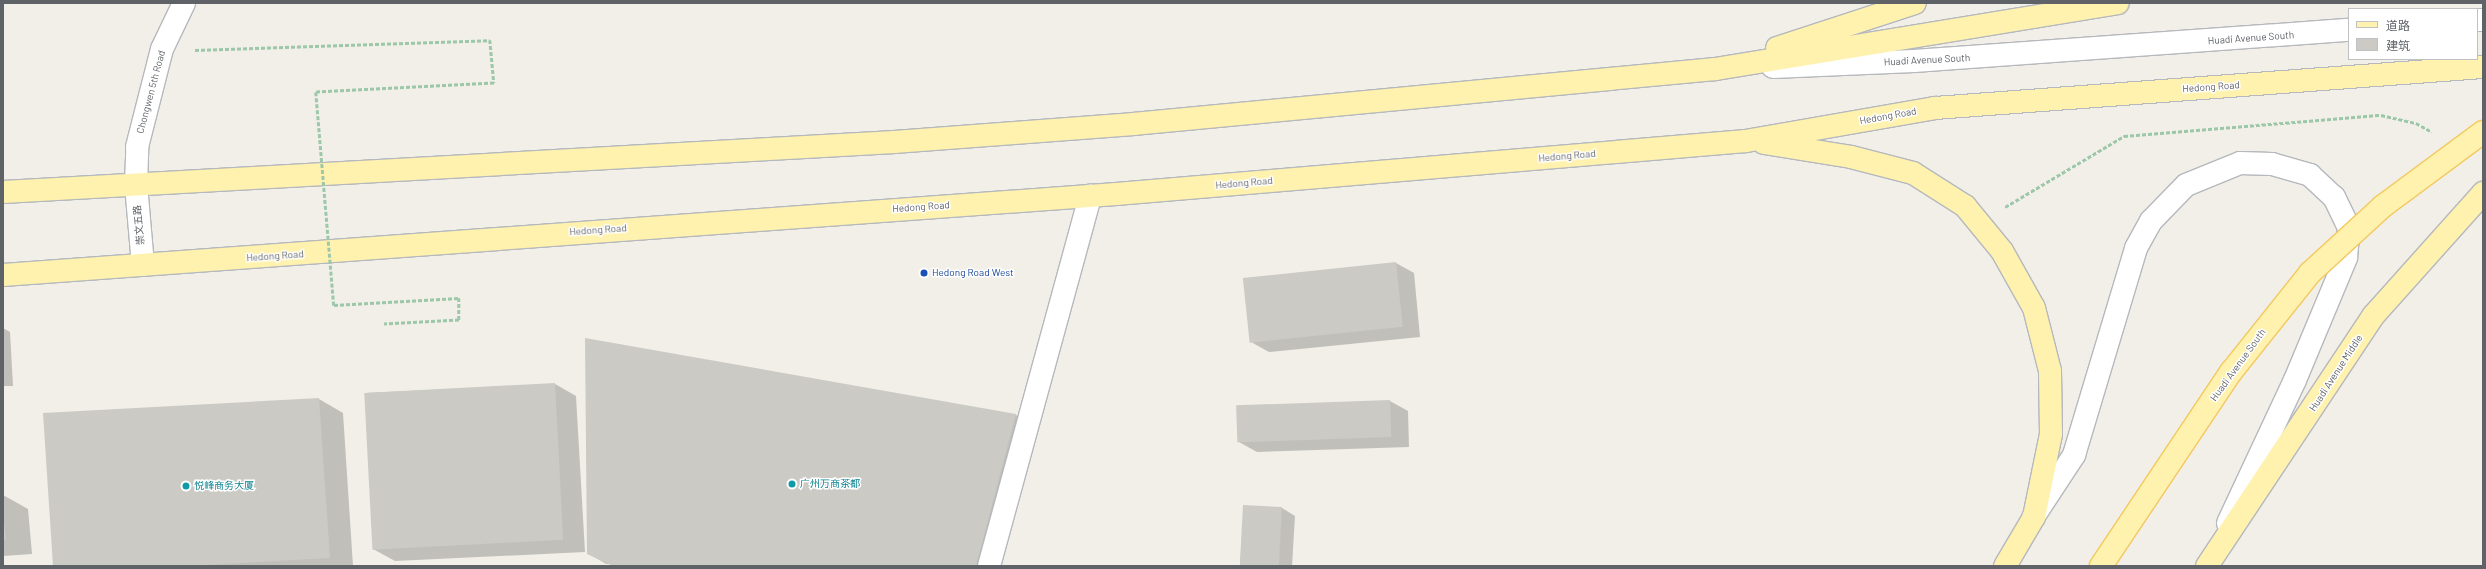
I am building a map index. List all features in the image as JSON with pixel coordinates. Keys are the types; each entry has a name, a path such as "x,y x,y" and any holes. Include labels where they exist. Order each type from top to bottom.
{"main road":[{"path":"1715,69 1915,3"},
{"path":"3,192 895,142 1133,124 1715,69 2118,3"},
{"name":"Hedong Road","path":"3,275 1090,196 1746,140 1935,108 2483,67"},
{"name":"Huadi Avenue South","path":"2100,566 2231,372 2310,273 2383,206 2483,132"},
{"path":"1746,140 1851,157 1913,173 1965,206 2002,251 2034,308 2050,371 2051,434 2034,517 2005,566"},
{"name":"Huadi Avenue Middle","path":"2208,566 2374,315 2483,193"}],"street":[{"name":"Chongwen 5th Road","path":"136,185 137,147 148,98 162,49 184,3"},
{"name":"Huadi Avenue South","path":"1715,69 1914,61 2348,30"},
{"path":"2034,517 2074,455 2136,248 2151,221 2186,185 2240,163 2272,164 2310,175 2334,197 2349,228 2346,258 2295,380 2208,566"},
{"name":"崇文五路","path":"136,185 142,265"},
{"path":"989,566 1090,196"}],"path":[{"path":"195,50 490,40 494,83 316,92 334,305 459,298 459,320 384,324"}],"building":[{"path":"1396,262 1403,327 1250,343 1243,278"},
{"name":"广州万商茶都","path":"585,338 1016,414 976,566 613,566 587,554"},
{"path":"555,383 563,540 372,550 364,393"},
{"name":"悦峰商务大厦","path":"319,398 330,558 188,566 53,566 43,413"},
{"path":"1390,400 1391,437 1237,442 1236,405"},
{"path":"1243,505 1282,507 1279,566 1240,566"},
{"path":"3,511 6,540 3,540"}],"place":[{"name":"Hedong Road West","path":"924,273"},
{"name":"广州万商茶都","path":"792,484"},
{"name":"悦峰商务大厦","path":"186,486"}]}
